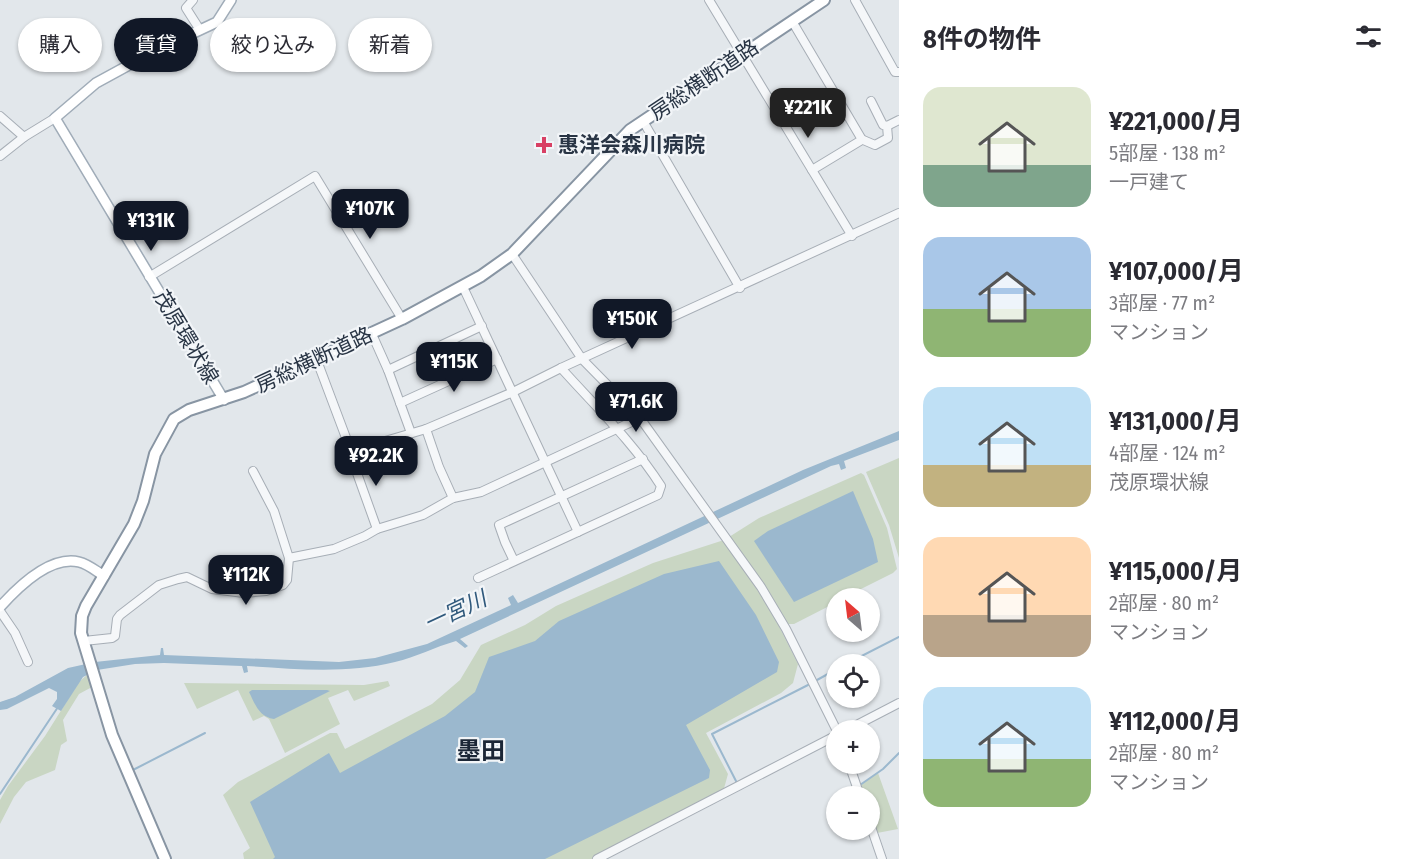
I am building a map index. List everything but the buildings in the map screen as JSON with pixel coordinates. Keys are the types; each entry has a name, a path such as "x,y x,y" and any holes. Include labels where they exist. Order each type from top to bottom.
{"highway":[{"name":"房総横断道路","path":"165,859 112,735 81,633 82,616 86,606 134,524 155,454 174,419 189,411 224,400 402,319 497,267 630,130 824,0"}],"main road":[{"path":"55,118 96,83 151,53 217,22 231,0"},
{"name":"茂原環状線","path":"55,118 224,400"},
{"path":"0,609 18,589 40,572 62,561 83,562 104,576"}],"street":[{"path":"193,0 186,8 200,30"},
{"path":"709,0 852,236"},
{"path":"855,0 896,72 899,72"},
{"path":"792,21 861,139 876,145 888,138 887,126"},
{"path":"871,101 883,125 887,126"},
{"path":"0,116 24,136"},
{"path":"0,156 24,136 55,118"},
{"path":"887,126 899,120"},
{"path":"643,121 740,288"},
{"path":"812,170 861,139"},
{"path":"149,277 315,176 402,319"},
{"path":"351,451 426,429 513,392 899,213"},
{"path":"512,254 582,359 640,418 761,587 786,629 831,720"},
{"path":"463,287 578,532"},
{"path":"388,370 482,326"},
{"path":"371,332 388,370 411,433"},
{"path":"316,358 377,529"},
{"path":"400,403 497,359"},
{"path":"478,578 658,495 661,486 643,459 561,368"},
{"path":"290,558 334,549 377,529 423,515 453,498 481,492 640,418"},
{"path":"426,429 453,498"},
{"path":"514,561 500,525 643,459"},
{"path":"84,641 115,636 120,615 159,585 187,577 212,588 244,593 267,591 283,585 287,580 290,558 274,511 253,471"},
{"path":"0,609 15,633 28,662"},
{"path":"867,720 899,704"},
{"path":"597,859 826,739"},
{"path":"875,840 882,859"}],"green space":[{"path":"899,458 899,558 889,525 866,472"},
{"path":"861,473 864,475 887,528 897,569 863,588 826,588 826,608 794,624 787,624 770,593 729,537 759,518"},
{"path":"724,540 772,612 798,664 793,683 781,693 706,733 728,774 723,792 593,859 244,859 243,853 250,848 223,795 238,782 330,733 337,733 345,749 432,704 460,680 481,645 525,625 556,606 653,563"},
{"path":"88,674 92,687 79,694 63,720 67,741 61,745 55,770 26,782 14,797 0,824 0,800 8,786 45,736 79,682"},
{"path":"388,681 390,686 354,701 348,690 328,698 340,724 285,753 269,719 264,716 253,721 238,690 197,709 184,683 364,685"},
{"path":"878,774 898,829 880,832 880,786 860,785"}],"water":[{"name":"一宮川","path":"899,431 899,440 844,461 846,468 841,470 839,464 831,466 460,639 468,646 465,648 456,641 395,662 340,669 247,666 248,672 244,673 242,666 135,664 97,670 83,677 61,711 52,706 57,699 57,692 49,688 7,709 0,710 0,702 15,697 68,668 95,662 160,655 161,648 163,648 164,655 339,662 375,658 427,644 511,605 508,598 513,595 518,603 803,470"},
{"path":"853,491 873,539 878,562 794,602 754,541 768,531"},
{"path":"719,561 756,615 779,662 777,672 686,725 710,770 709,778 545,859 273,859 275,857 250,802 329,753 340,773 445,716 475,692 489,657 535,641 559,621 664,574"},
{"path":"252,690 330,691 274,719 265,716 258,709 249,692"}],"waterway":[{"path":"866,654 899,637"},
{"path":"817,680 826,675"},
{"path":"737,783 712,734 808,685"},
{"path":"0,794 58,707"},
{"path":"131,771 205,733"},
{"path":"860,785 883,769 899,753"}],"place":[{"name":"惠洋会森川病院","path":"544,145"}],"district":[{"name":"墨田","path":"481,751"}]}
